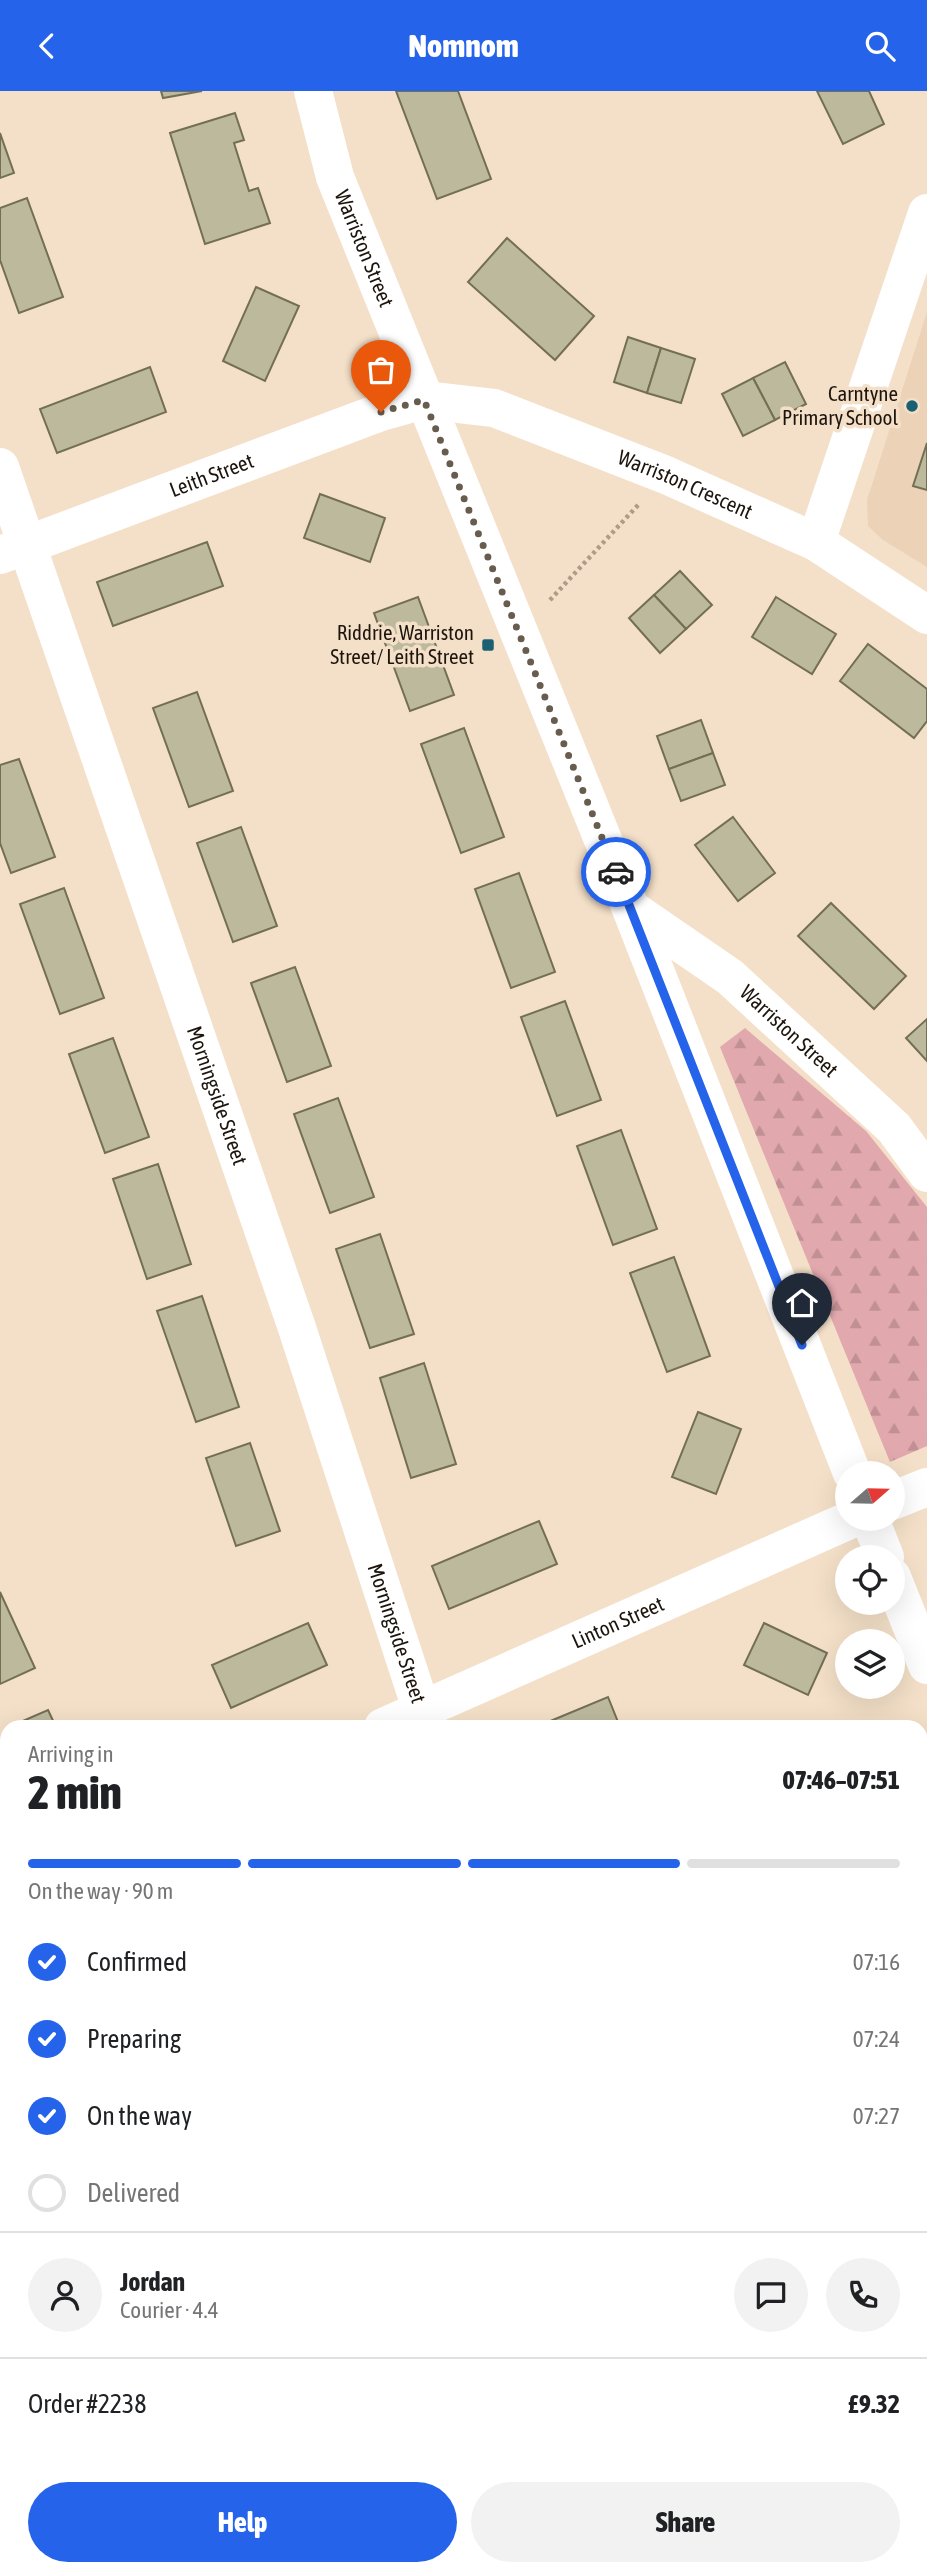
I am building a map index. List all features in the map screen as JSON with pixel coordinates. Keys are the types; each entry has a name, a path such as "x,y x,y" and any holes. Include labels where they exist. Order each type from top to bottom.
{"street":[{"name":"Warriston Street","path":"313,91 335,177 631,909 847,1461"},
{"path":"816,542 927,213"},
{"name":"Warriston Crescent","path":"424,400 494,408 666,475 816,542 927,615"},
{"name":"Leith Street","path":"14,549 381,412 424,400"},
{"name":"Morningside Street","path":"0,467 14,549 296,1325 424,1719"},
{"name":"Warriston Street","path":"631,909 730,977 894,1128 927,1173"},
{"path":"905,1496 927,1487"},
{"name":"Linton Street","path":"424,1719 835,1527"},
{"path":"905,1610 927,1665"}],"path":[{"path":"519,634 666,475"}],"shaded area":[{"name":"Carntyne Primary School","path":"927,312 927,567 883,540 868,526 867,500"}],"green space":[{"path":"745,1028 866,1131 927,1207 927,1446 890,1461 720,1047"}],"building":[{"path":"161,91 202,91 163,98"},
{"path":"396,91 458,91 491,179 437,199"},
{"path":"817,91 869,91 884,124 843,144"},
{"path":"235,113 244,140 234,143 249,191 258,188 270,223 205,244 170,133"},
{"path":"0,133 14,173 0,178"},
{"path":"27,198 63,297 19,313 0,260 0,208"},
{"path":"507,238 594,316 555,360 468,282"},
{"path":"256,287 299,306 265,381 223,361"},
{"path":"628,337 661,348 647,393 614,382"},
{"path":"661,348 695,359 681,403 647,393"},
{"path":"785,362 806,404 775,420 753,378"},
{"path":"150,367 166,412 57,453 40,409"},
{"path":"753,378 775,420 743,436 722,394"},
{"path":"927,443 927,490 913,486"},
{"path":"320,494 385,518 370,562 304,538"},
{"path":"207,542 223,586 113,626 97,582"},
{"path":"680,571 712,605 686,629 654,595"},
{"path":"654,595 686,629 660,653 629,618"},
{"path":"418,597 454,695 410,711 374,613"},
{"path":"776,597 836,634 812,674 752,637"},
{"path":"868,644 927,689 927,721 914,738 840,681"},
{"path":"197,692 233,791 189,807 153,708"},
{"path":"701,720 713,753 669,769 657,736"},
{"path":"464,728 504,837 461,853 421,744"},
{"path":"713,753 725,785 681,801 669,769"},
{"path":"19,759 55,857 11,873 0,843 0,765"},
{"path":"733,817 775,873 738,901 695,845"},
{"path":"241,827 277,926 233,942 197,843"},
{"path":"519,873 555,972 511,988 475,889"},
{"path":"64,888 104,998 60,1014 20,904"},
{"path":"831,903 906,976 874,1009 798,936"},
{"path":"295,967 331,1066 287,1082 251,983"},
{"path":"565,1001 601,1100 557,1116 521,1017"},
{"path":"927,1019 927,1061 906,1038"},
{"path":"113,1038 149,1137 105,1153 69,1054"},
{"path":"338,1098 374,1197 330,1213 294,1114"},
{"path":"621,1130 657,1229 613,1245 577,1146"},
{"path":"158,1164 191,1264 147,1279 113,1179"},
{"path":"380,1234 414,1334 370,1348 336,1249"},
{"path":"674,1257 710,1356 667,1372 630,1273"},
{"path":"202,1296 239,1407 196,1422 157,1311"},
{"path":"424,1363 456,1464 411,1478 380,1378"},
{"path":"698,1412 741,1429 716,1494 672,1477"},
{"path":"250,1443 280,1531 236,1546 206,1458"},
{"path":"539,1521 557,1564 449,1609 432,1566"},
{"path":"0,1592 35,1668 0,1684"},
{"path":"308,1623 327,1665 231,1708 212,1665"},
{"path":"764,1623 827,1653 808,1695 744,1665"},
{"path":"608,1697 617,1720 553,1720"},
{"path":"48,1710 53,1720 25,1720"}],"way so far":[{"path":"381,412 424,400 616,872"}],"place":[{"name":"Carntyne Primary School","path":"912,406"},
{"name":"Riddrie, Warriston Street/ Leith Street","path":"488,645"}],"route":[{"path":"616,872 802,1345"}]}
